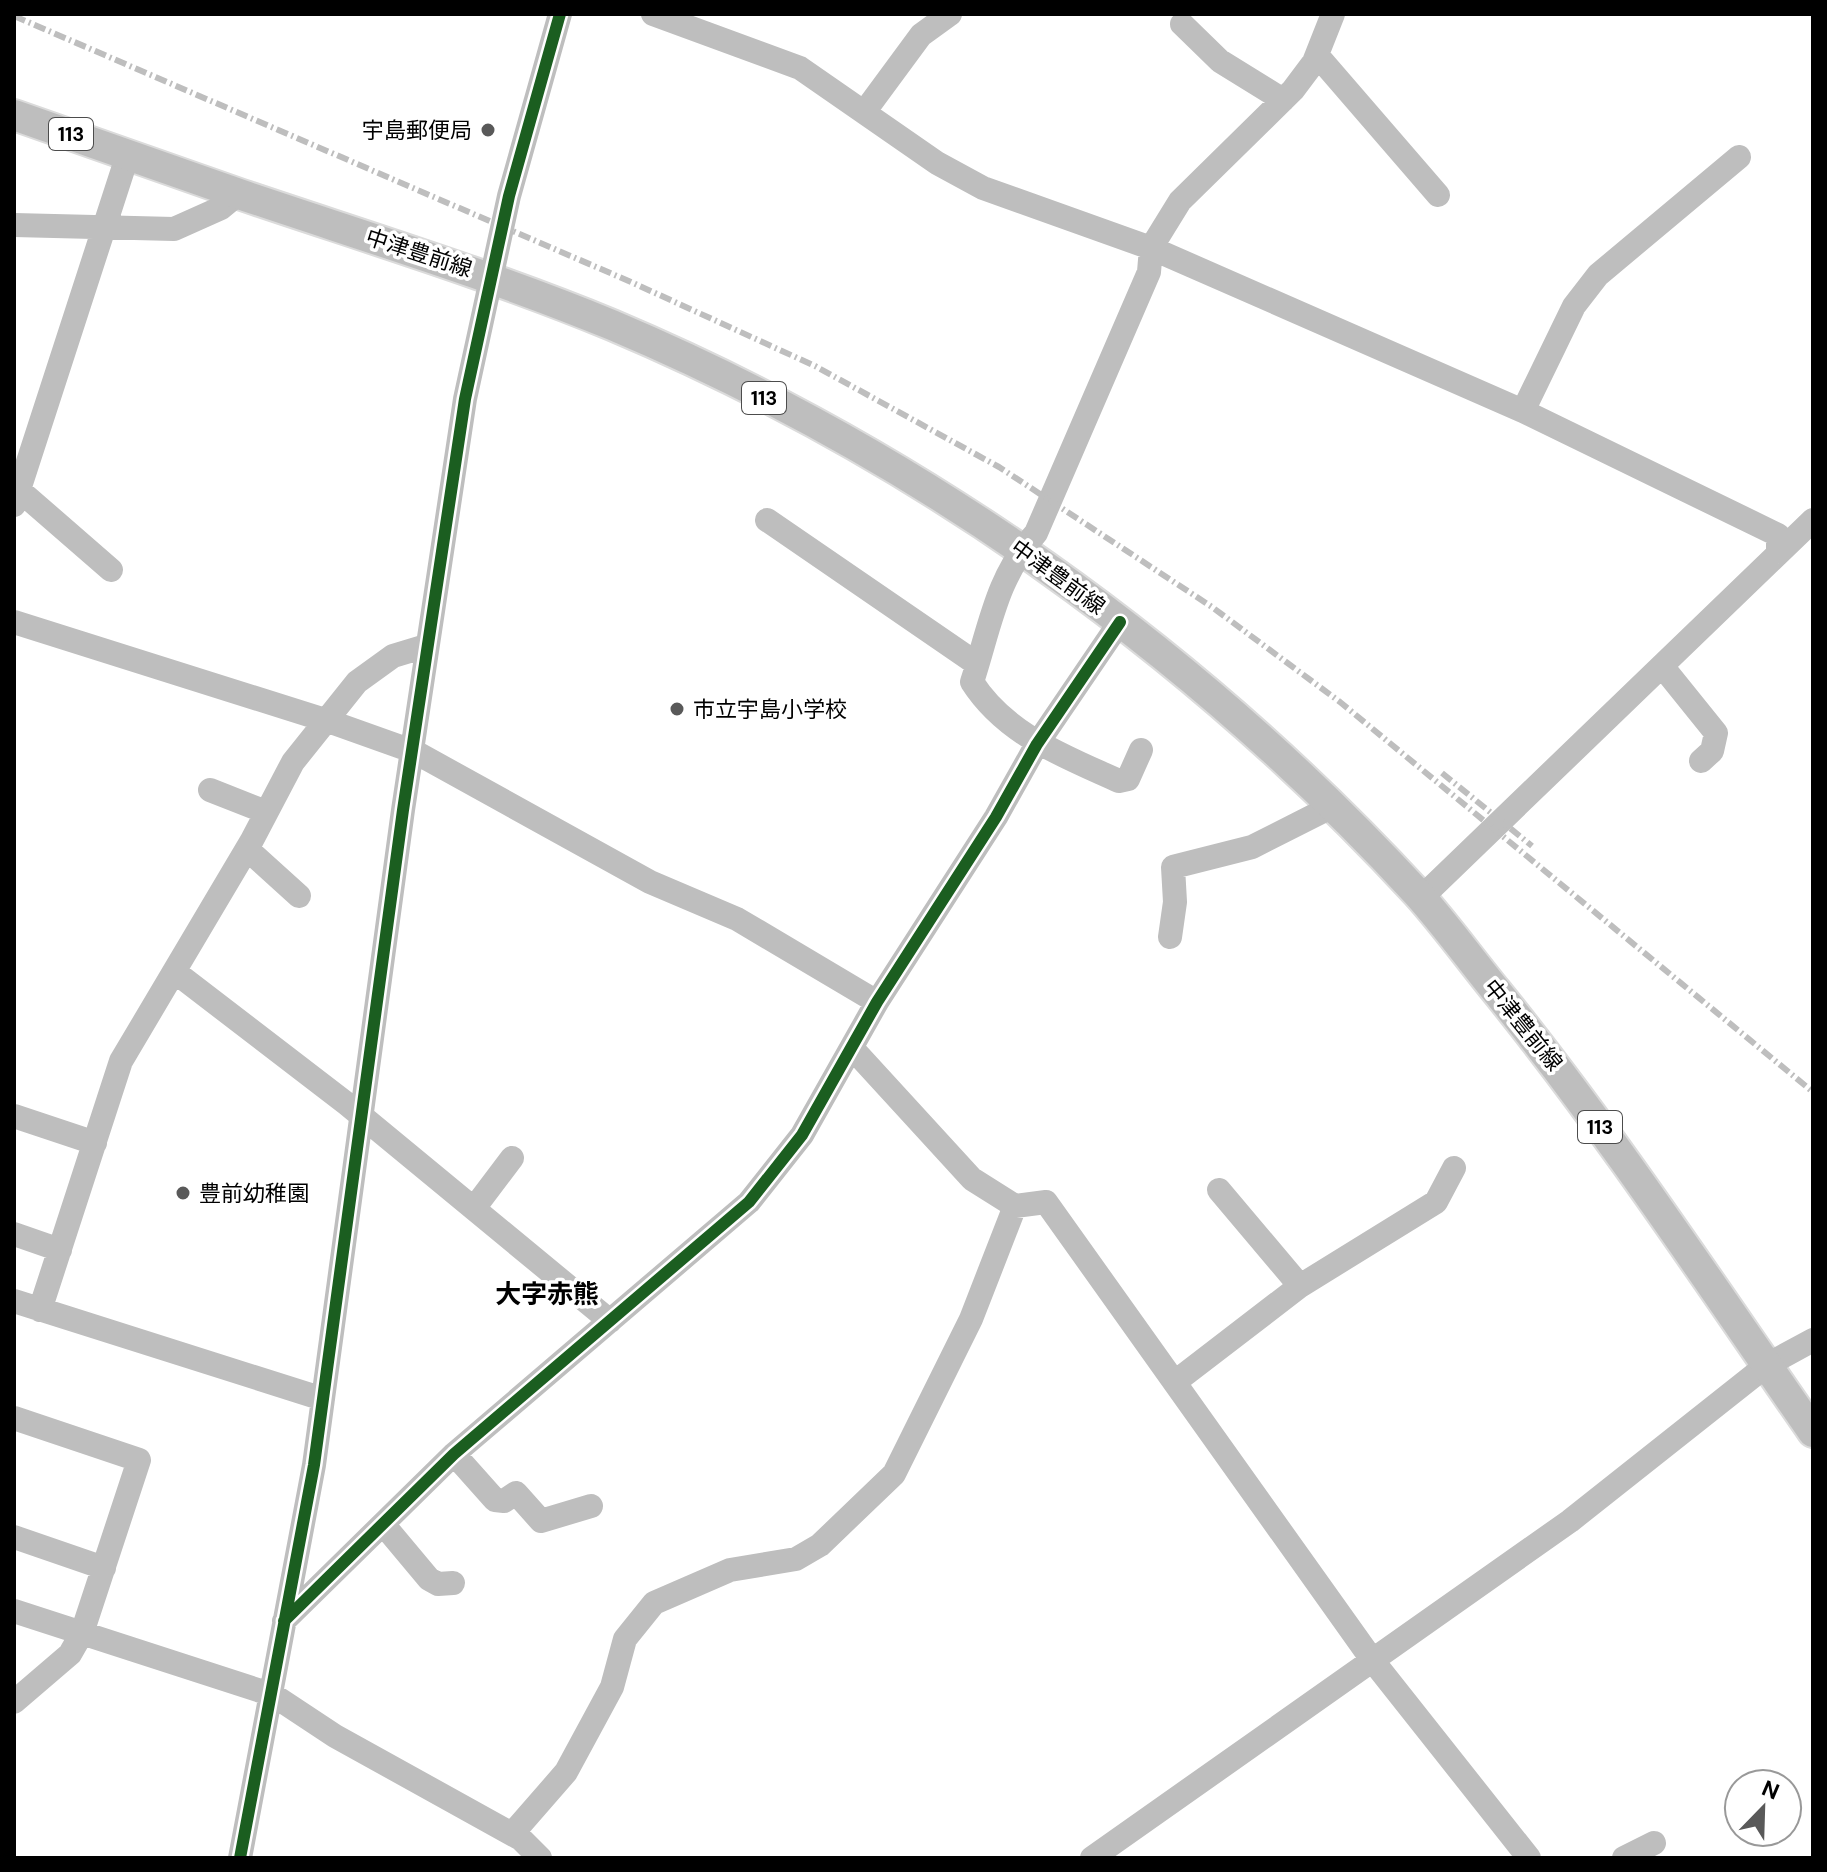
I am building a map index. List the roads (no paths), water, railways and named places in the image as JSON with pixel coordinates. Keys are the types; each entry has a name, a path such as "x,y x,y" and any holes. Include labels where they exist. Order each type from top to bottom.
{"main road":[{"name":"中津豊前線","path":"14,115 238,194 490,277 617,328 823,427 914,478 1022,549 1120,622 1333,806 1421,898 1560,1071 1813,1432"}],"street":[{"path":"240,1858 273,1695 323,1399 403,810 415,752 426,646 465,399 490,277 560,14"},
{"path":"653,14 800,68 937,163 983,188 1151,248 1523,411 1778,535 1778,552"},
{"path":"865,111 921,35 950,14"},
{"path":"1141,750 1128,779 1119,781 1037,744 986,704 972,682 989,613 1022,549 1036,533 1104,381 1149,272 1151,248 1180,201 1283,100 1317,55 1333,14"},
{"path":"1182,24 1220,61 1283,100"},
{"path":"1317,55 1438,195"},
{"path":"111,570 16,498 128,154"},
{"path":"1523,411 1574,306 1598,275 1739,157"},
{"path":"14,225 174,229 221,208 238,194"},
{"path":"767,520 977,664"},
{"path":"1421,898 1813,520"},
{"path":"14,622 328,721 415,752 650,882 737,919 877,1002"},
{"path":"284,1621 454,1454 749,1202 802,1135 877,1002 996,817 1037,744 1120,622"},
{"path":"40,1310 121,1061 247,849 293,762 328,721 343,697 375,667 393,656 426,646"},
{"path":"1662,666 1716,733 1712,751 1701,761"},
{"path":"210,790 266,812"},
{"path":"1170,937 1175,902 1173,867 1252,847 1333,806"},
{"path":"247,849 299,896"},
{"path":"175,972 475,1207 610,1321"},
{"path":"852,1048 972,1179 1015,1206 1046,1202 1373,1661 1529,1858"},
{"path":"14,1116 95,1143"},
{"path":"475,1207 512,1158"},
{"path":"1175,1382 1300,1286 1436,1202 1454,1168"},
{"path":"1219,1190 1300,1286"},
{"path":"512,1834 566,1772 612,1687 625,1639 654,1603 730,1570 796,1559 820,1545 894,1474 971,1319 1015,1206"},
{"path":"14,1234 60,1250"},
{"path":"14,1301 323,1399"},
{"path":"1092,1858 1570,1521 1767,1365 1813,1340"},
{"path":"14,1418 139,1460 82,1633 70,1654 14,1702"},
{"path":"454,1454 495,1500 504,1501 516,1493 541,1521 591,1506"},
{"path":"383,1524 429,1579 438,1584 453,1583"},
{"path":"14,1537 104,1568"},
{"path":"14,1611 273,1695 335,1736 512,1834 540,1858"},
{"path":"1624,1858 1654,1843"}],"railway":[{"path":"14,16 631,282 815,366 999,467 1212,607 1340,702 1813,1092"},
{"path":"1442,773 1532,846"}],"place":[{"name":"宇島郵便局","path":"488,130"},
{"name":"市立宇島小学校","path":"677,709"},
{"name":"豊前幼稚園","path":"183,1193"}],"district":[{"name":"大字赤熊","path":"547,1294"}]}
